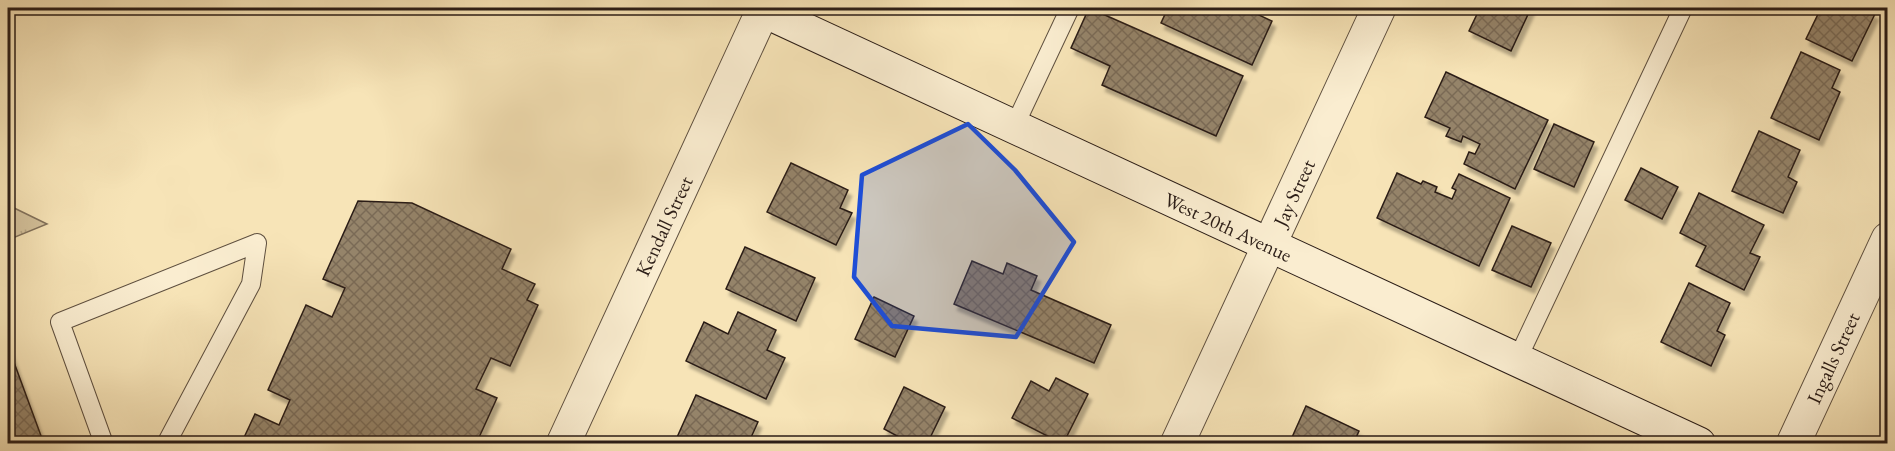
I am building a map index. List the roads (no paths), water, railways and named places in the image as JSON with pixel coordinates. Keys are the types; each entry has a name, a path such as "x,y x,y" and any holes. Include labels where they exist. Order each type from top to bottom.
{"street":[{"name":"West 20th Avenue","path":"761,8 1699,444"},
{"name":"Kendall Street","path":"563,444 761,8"},
{"name":"Jay Street","path":"1177,444 1379,8"},
{"name":"Ingalls Street","path":"1793,444 1887,239"}],"lane":[{"path":"1014,127 1070,8"},
{"path":"1517,360 1683,8"},
{"path":"104,444 60,322 257,243 251,284 166,444"}]}
